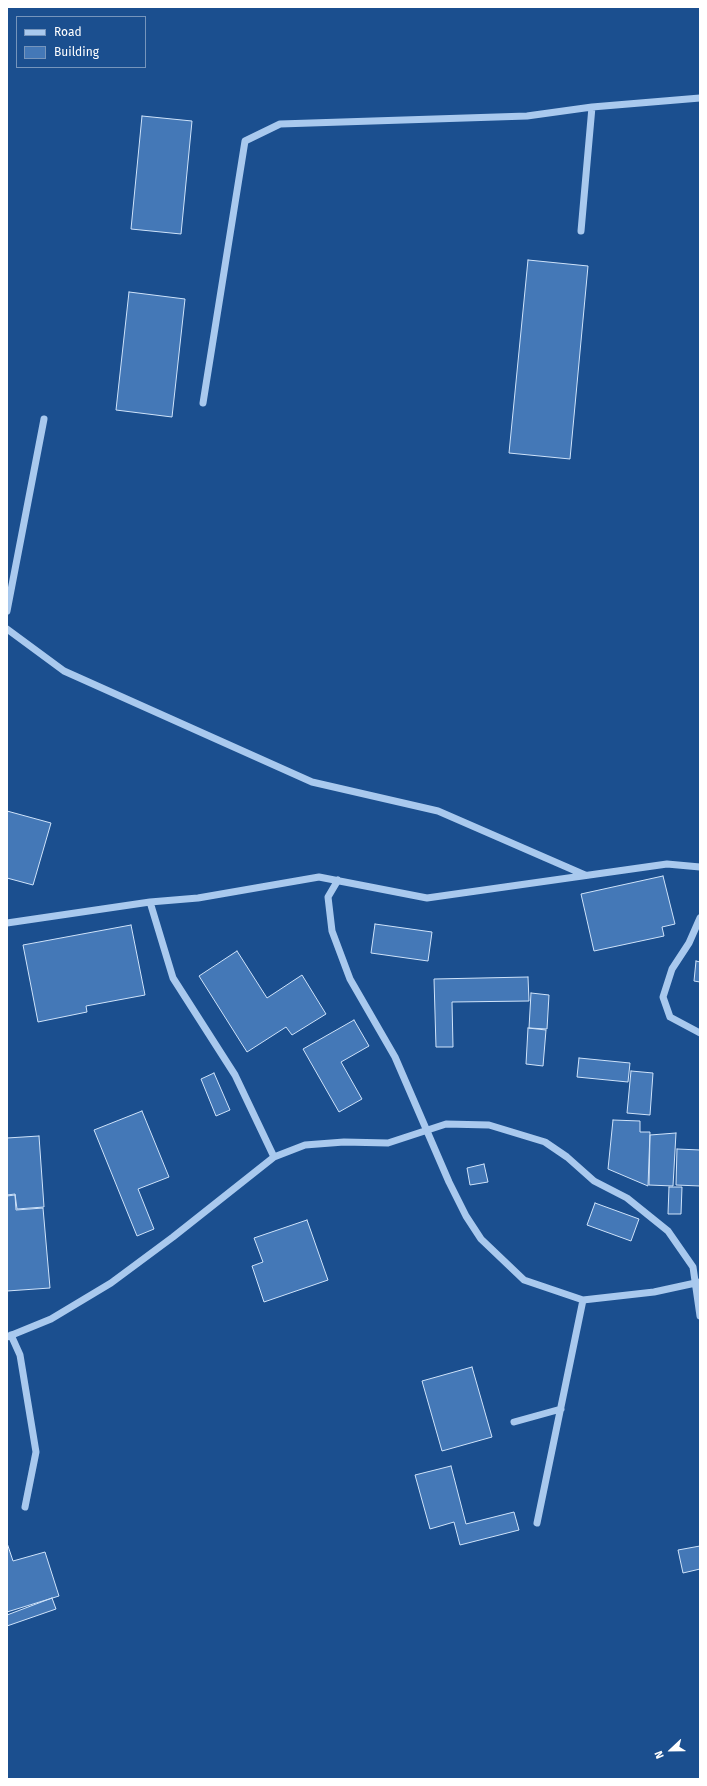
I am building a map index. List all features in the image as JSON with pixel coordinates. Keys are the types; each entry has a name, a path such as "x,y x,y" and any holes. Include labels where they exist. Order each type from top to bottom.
{"street":[{"path":"203,403 245,141 280,124 527,116 592,107 700,98"},
{"path":"581,231 592,107"},
{"path":"7,611 44,419"},
{"path":"7,629 64,671 312,782 438,811 585,875"},
{"path":"7,923 150,902 198,898 319,877 427,898 667,864 700,867"},
{"path":"338,880 328,897 332,931 350,979 395,1057 462,1209 481,1239 524,1280 584,1300 654,1292 698,1282"},
{"path":"150,902 173,978 235,1075 274,1157"},
{"path":"700,918 689,943 672,969 663,997 670,1017 700,1033"},
{"path":"25,1507 36,1452 20,1355 9,1336 50,1319 111,1283 173,1237 274,1157 305,1145 344,1142 388,1143 446,1124 489,1126 545,1142 566,1157 594,1181 627,1198 668,1231 693,1267 698,1282 700,1316"},
{"path":"537,1523 584,1300"},
{"path":"514,1422 561,1409"}],"building":[{"path":"142,116 192,121 181,234 131,229"},
{"path":"528,260 588,266 570,459 509,453"},
{"path":"129,292 185,299 172,417 116,410"},
{"path":"7,811 51,823 33,885 7,878"},
{"path":"663,876 675,924 662,927 664,936 594,951 581,894"},
{"path":"375,924 432,932 428,961 371,953"},
{"path":"131,925 145,995 86,1006 87,1012 38,1022 23,945"},
{"path":"237,951 267,998 302,975 326,1014 292,1035 286,1027 247,1052 199,976"},
{"path":"696,961 700,962 700,982 694,981"},
{"path":"528,977 529,1001 452,1002 453,1047 436,1047 434,979"},
{"path":"531,993 549,995 547,1029 529,1028"},
{"path":"354,1020 369,1046 341,1062 362,1099 339,1112 303,1049"},
{"path":"528,1028 546,1030 543,1066 526,1064"},
{"path":"579,1058 630,1063 628,1082 577,1077"},
{"path":"631,1071 653,1073 650,1115 627,1113"},
{"path":"214,1073 230,1110 216,1116 201,1079"},
{"path":"142,1111 169,1177 138,1189 154,1229 137,1236 94,1130"},
{"path":"613,1120 640,1121 640,1132 650,1132 648,1186 608,1169"},
{"path":"676,1133 673,1186 649,1185 650,1135"},
{"path":"39,1136 44,1207 17,1209 15,1194 7,1195 7,1138"},
{"path":"677,1149 700,1150 700,1186 676,1185"},
{"path":"484,1164 488,1182 470,1185 467,1168"},
{"path":"669,1187 682,1187 681,1214 668,1214"},
{"path":"15,1195 16,1210 43,1208 50,1288 7,1291 7,1196"},
{"path":"595,1203 639,1219 631,1241 587,1225"},
{"path":"307,1220 328,1280 264,1302 252,1266 263,1262 254,1238"},
{"path":"472,1367 492,1437 442,1451 422,1381"},
{"path":"451,1466 466,1524 514,1512 519,1530 460,1545 454,1522 430,1529 415,1475"},
{"path":"7,1543 13,1561 45,1552 59,1596 7,1612"},
{"path":"700,1546 700,1569 683,1573 678,1550"},
{"path":"52,1598 56,1609 7,1626 7,1615"}]}
